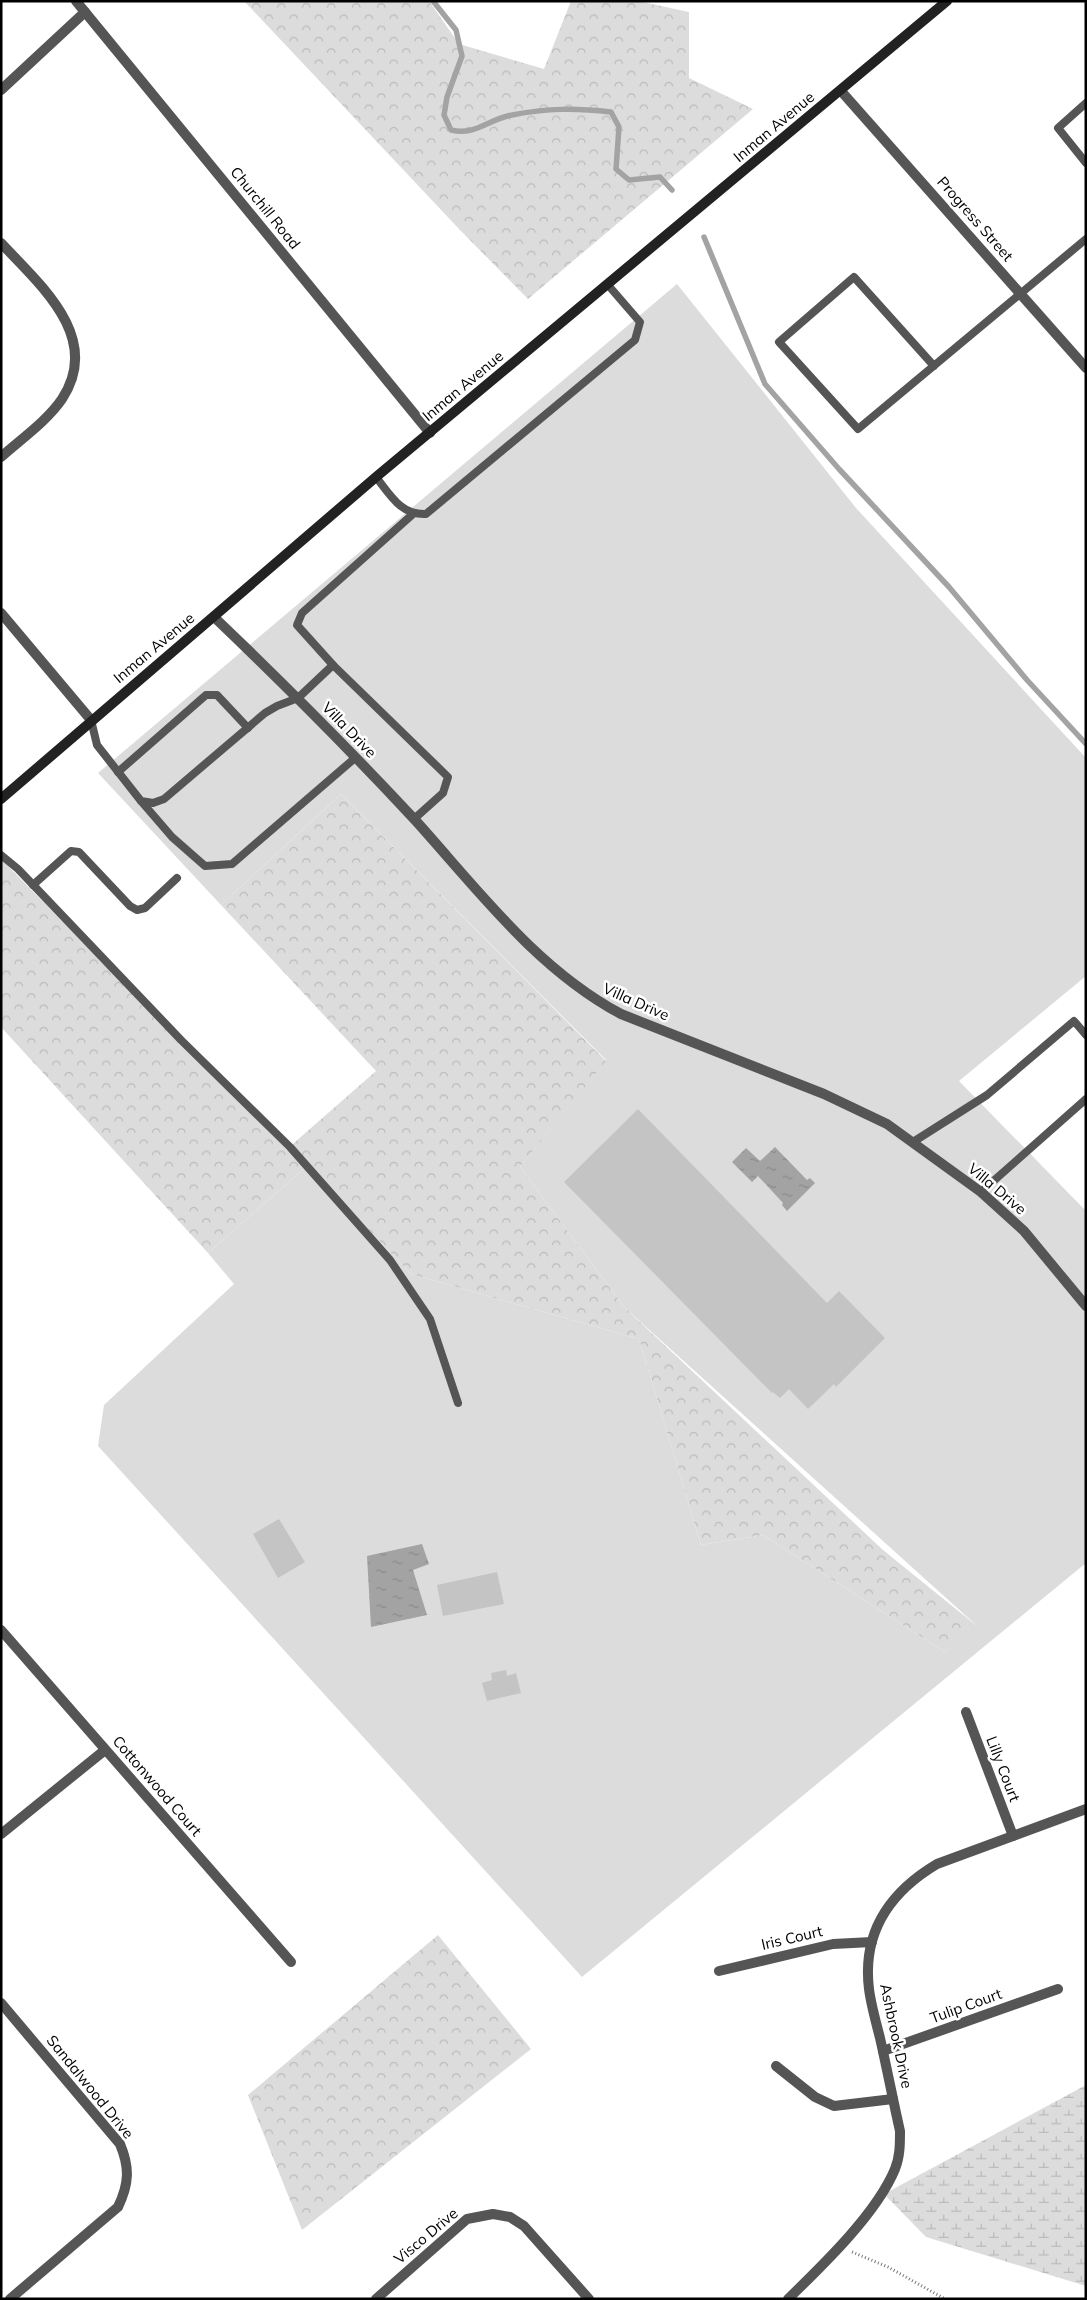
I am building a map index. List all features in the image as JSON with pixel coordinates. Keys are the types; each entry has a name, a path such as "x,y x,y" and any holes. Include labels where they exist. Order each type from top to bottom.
{"main road":[{"name":"Inman Avenue","path":"1,799 376,478 948,1"}],"street":[{"name":"Churchill Road","path":"76,1 430,433"},
{"path":"1,90 85,12"},
{"name":"Progress Street","path":"841,91 1086,368"},
{"path":"1,242 55,302 71,332 74,366 62,398 52,411 1,457"},
{"path":"1,613 91,720"},
{"name":"Villa Drive","path":"214,617 298,698 414,819 526,943 559,974 591,998 621,1014 857,1108 887,1124 981,1192 1024,1231 1086,1306"},
{"name":"Cottonwood Court","path":"1,1630 291,1962"},
{"name":"Lilly Court","path":"966,1712 1013,1836"},
{"path":"1,1834 105,1750"},
{"name":"Ashbrook Drive","path":"788,2299 839,2247 888,2183 896,2167 900,2149 900,2131 869,1989 868,1961 872,1942 883,1914 898,1894 916,1877 938,1864 1086,1809"},
{"name":"Iris Court","path":"720,1971 833,1944 872,1942"},
{"name":"Tulip Court","path":"883,2051 1058,1989"},
{"name":"Sandalwood Drive","path":"1,2003 120,2144 127,2161 129,2173 126,2190 118,2207 106,2220 10,2299"},
{"path":"776,2066 815,2096 834,2106 893,2099"},
{"name":"Visco Drive","path":"376,2299 467,2219 477,2215 494,2214 510,2217 524,2226 588,2299"}],"lane":[{"path":"1086,104 1058,128 1086,163"},
{"path":"934,366 854,278 779,342 858,429 934,366 1086,238"},
{"path":"376,478 396,503 413,514 426,514 635,340 640,322 608,285"},
{"path":"413,514 302,612 297,625 333,665 448,777 443,793 414,819"},
{"path":"141,800 153,803 164,799 276,706 298,698 333,665"},
{"path":"118,772 206,695 217,695 248,728"},
{"path":"91,720 97,745 118,772 172,837 205,866 232,864 355,758"},
{"path":"33,885 71,851 79,852 130,906 137,910 145,908 177,878"},
{"path":"1,855 33,885 187,1046 317,1176 390,1260 430,1319 458,1403"},
{"path":"913,1142 988,1095 1074,1021 1086,1035"},
{"path":"981,1192 1086,1098"}],"path":[{"path":"839,2247 888,2267 945,2299"}],"green space":[{"path":"244,1 429,1 459,44 544,69 571,1 638,1 689,12 689,78 753,109 528,299 461,231"},
{"path":"677,284 856,508 1086,758 1086,976 959,1081 1086,1211 1086,1563 582,1977 98,1446 104,1405 234,1284 208,1253 307,1166 411,1274 639,1339 701,1545 763,1535 945,1652 976,1625 625,1308 520,1167 606,1060 341,794 221,905 98,773"},
{"path":"341,794 606,1061 520,1167 625,1308 883,1550 977,1626 945,1652 763,1535 701,1545 639,1339 411,1274 307,1166 208,1253 1,1027 1,859 287,1149 376,1071 221,905"},
{"path":"438,1935 531,2049 302,2230 248,2095"},
{"path":"1086,2085 1086,2286 926,2237 884,2194"}],"water":[{"path":"775,1147 807,1180 810,1178 815,1183 787,1211 782,1205 783,1203 758,1176 752,1182 732,1162 746,1148 760,1161"},
{"path":"422,1544 429,1564 413,1570 427,1615 371,1627 367,1556"}],"building":[{"path":"638,1109 827,1303 839,1291 885,1338 836,1387 834,1384 808,1409 789,1389 780,1398 772,1393 564,1182"},
{"path":"279,1519 305,1562 278,1578 253,1534"},
{"path":"497,1572 504,1604 443,1616 437,1585"},
{"path":"506,1670 507,1676 516,1673 521,1693 487,1701 482,1683 492,1680 491,1673"}],"waterway":[{"path":"433,1 456,30 462,56 447,97 444,115 451,130 468,131 504,117 537,111 574,109 611,112 619,127 616,169 629,180 660,177 672,190"},
{"path":"704,237 765,384 839,469 949,587 1027,680 1086,744"}]}
